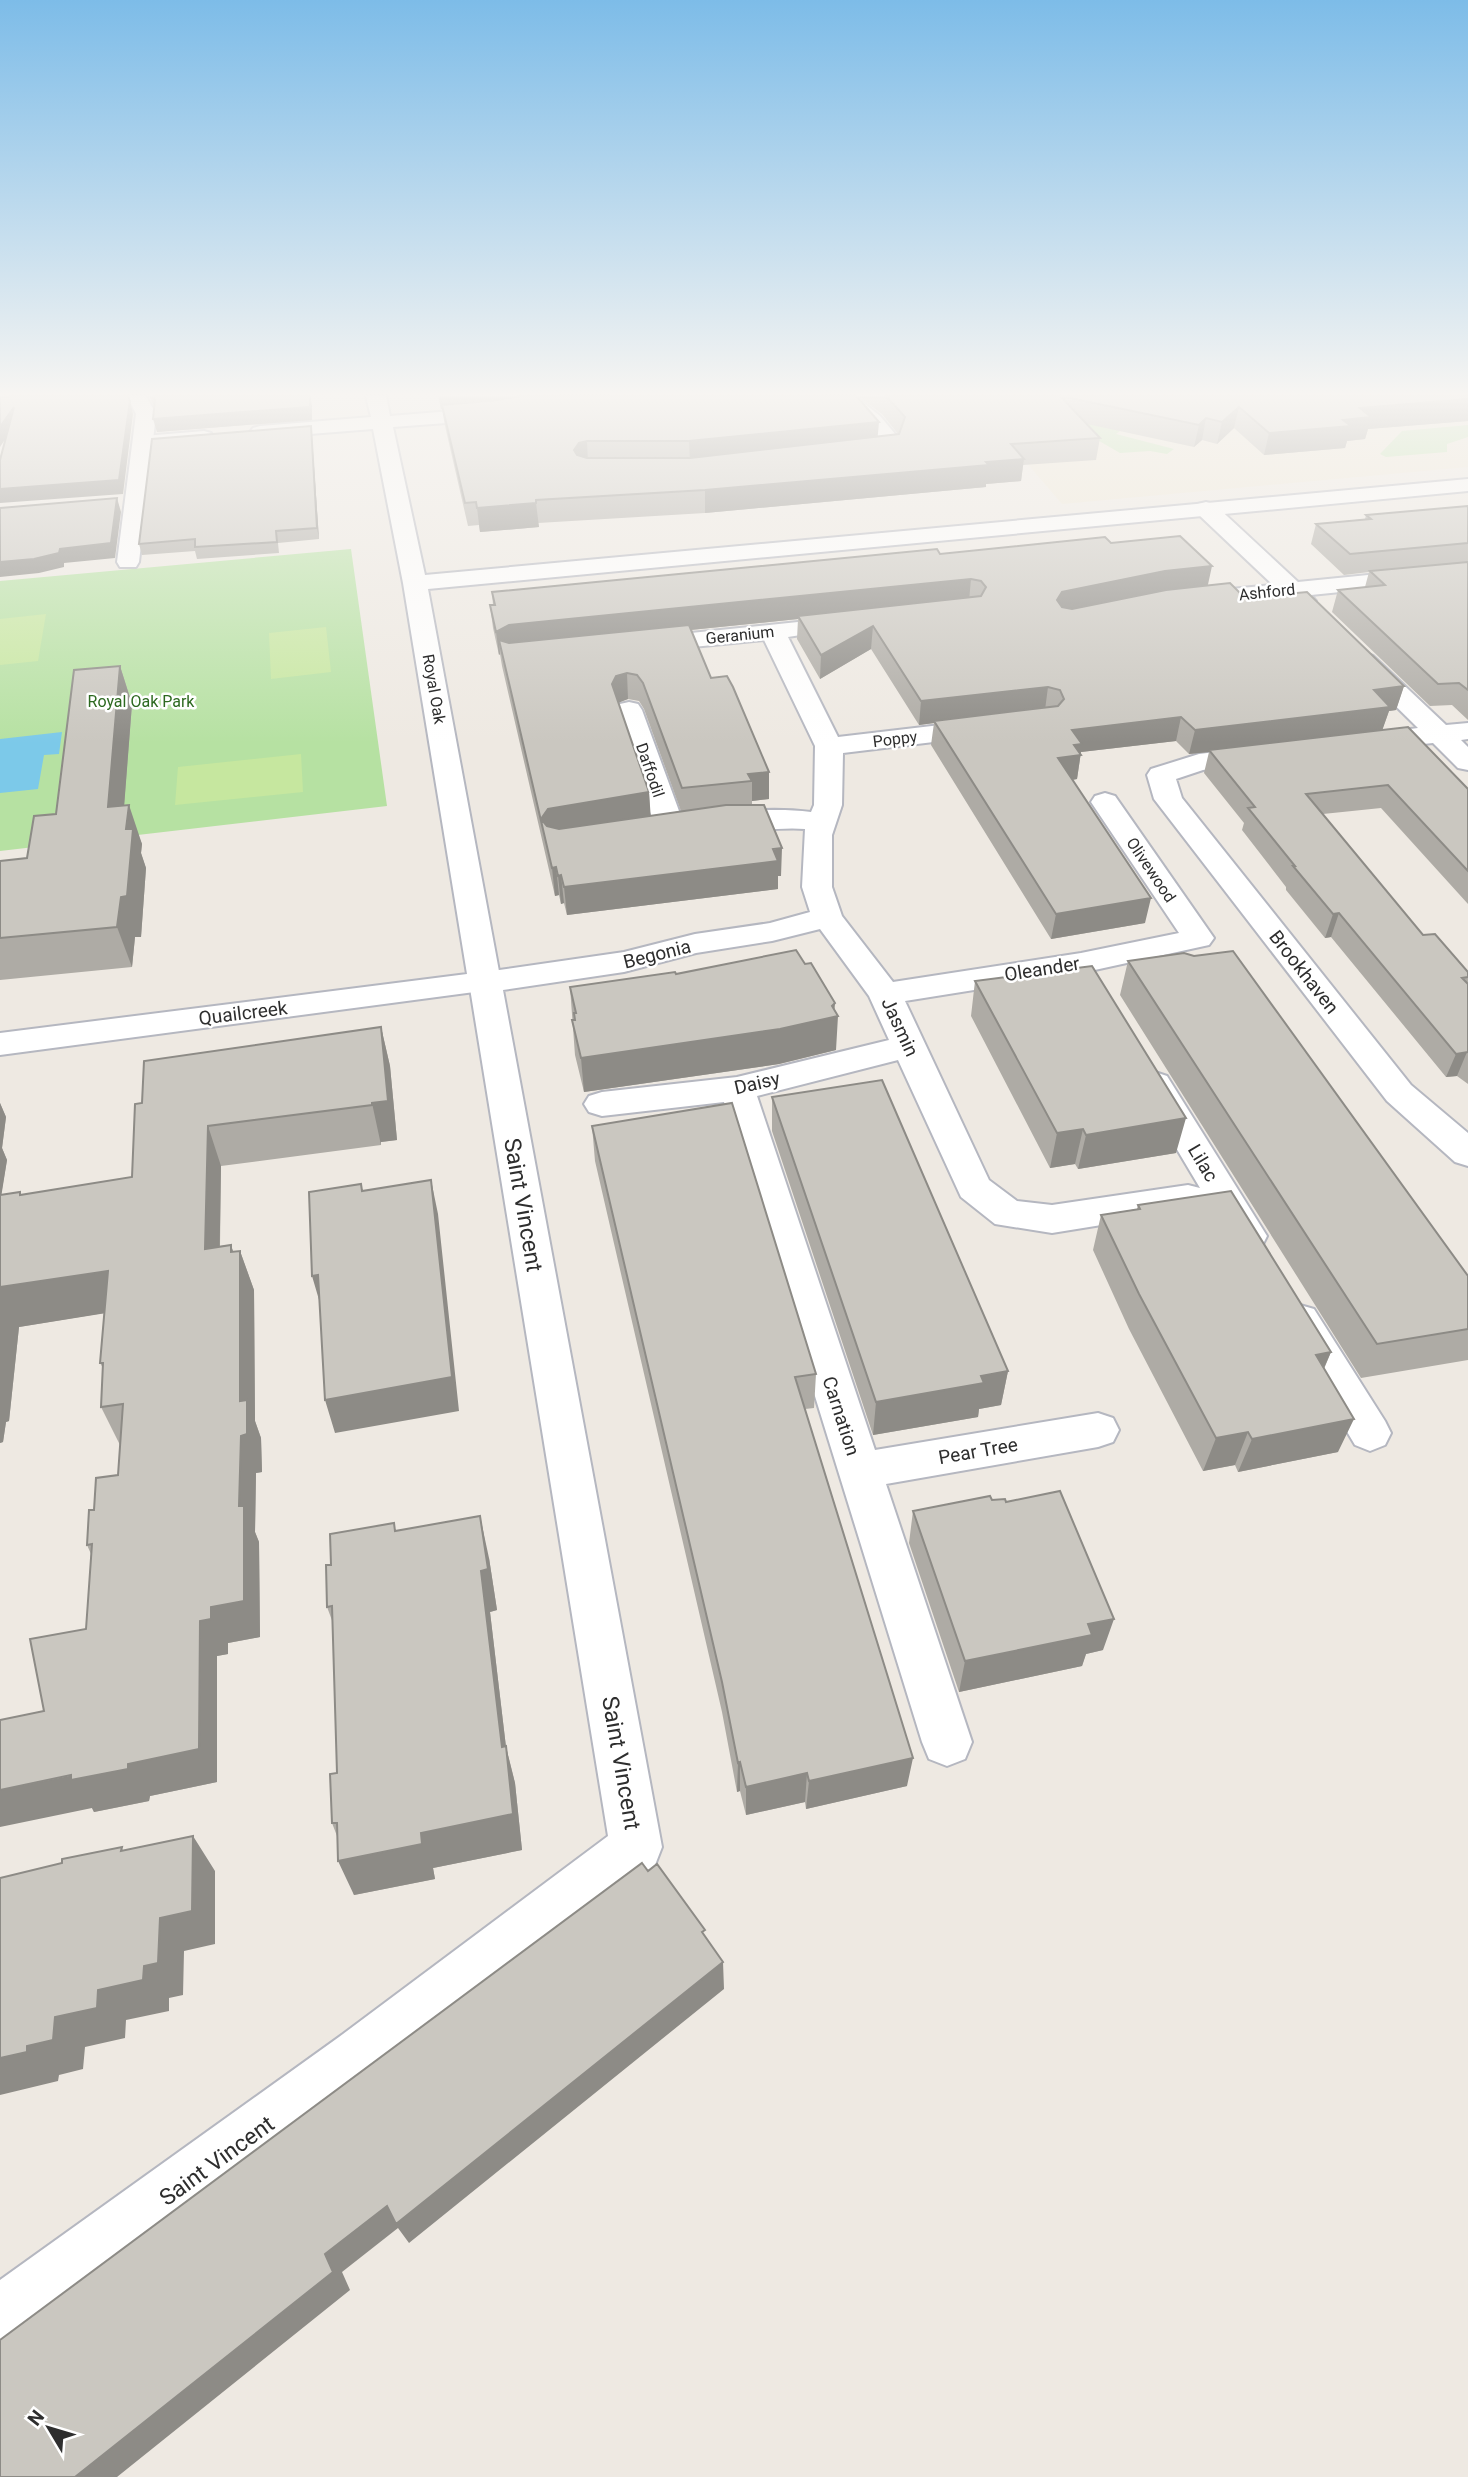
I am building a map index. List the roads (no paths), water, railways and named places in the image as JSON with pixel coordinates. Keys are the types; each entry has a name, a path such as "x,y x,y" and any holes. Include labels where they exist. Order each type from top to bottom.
{"street":[{"path":"128,562 134,512"},
{"name":"Royal Oak","path":"400,512 485,982"},
{"path":"415,583 1178,512"},
{"path":"1209,512 1322,618"},
{"name":"Ashford","path":"1161,603 1468,572"},
{"name":"Geranium","path":"621,647 824,626"},
{"name":"Jasmin","path":"772,631 829,746 828,805 817,835 816,861 817,887 827,917 885,993 974,1188 1008,1214 1052,1219 1221,1193"},
{"path":"1351,647 1468,762"},
{"name":"Daffodil","path":"629,710 657,832 759,819 798,818 822,822"},
{"name":"Poppy","path":"829,746 1005,726"},
{"path":"1346,745 1468,731"},
{"name":"Brookhaven","path":"1279,752 1199,762 1161,775 1168,799 1399,1093 1468,1153"},
{"name":"Olivewood","path":"1104,802 1198,939"},
{"name":"Begonia","path":"485,982 624,962 695,944 772,932 827,917"},
{"name":"Oleander","path":"885,993 1081,963 1198,939"},
{"path":"1081,963 1102,998"},
{"name":"Quailcreek","path":"0,1044 485,982"},
{"name":"Saint Vincent","path":"0,2318 359,2057 636,1847 485,982"},
{"name":"Daisy","path":"602,1104 737,1089 909,1046"},
{"name":"Lilac","path":"1137,1055 1264,1262"},
{"name":"Carnation","path":"737,1089 947,1742"},
{"path":"1285,1296 1370,1433"},
{"name":"Pear Tree","path":"858,1471 1098,1430"}],"water":[{"path":"62,732 59,754 44,755 38,789 0,793 0,739"}],"park label":[{"name":"Royal Oak Park","path":"141,701"}]}
